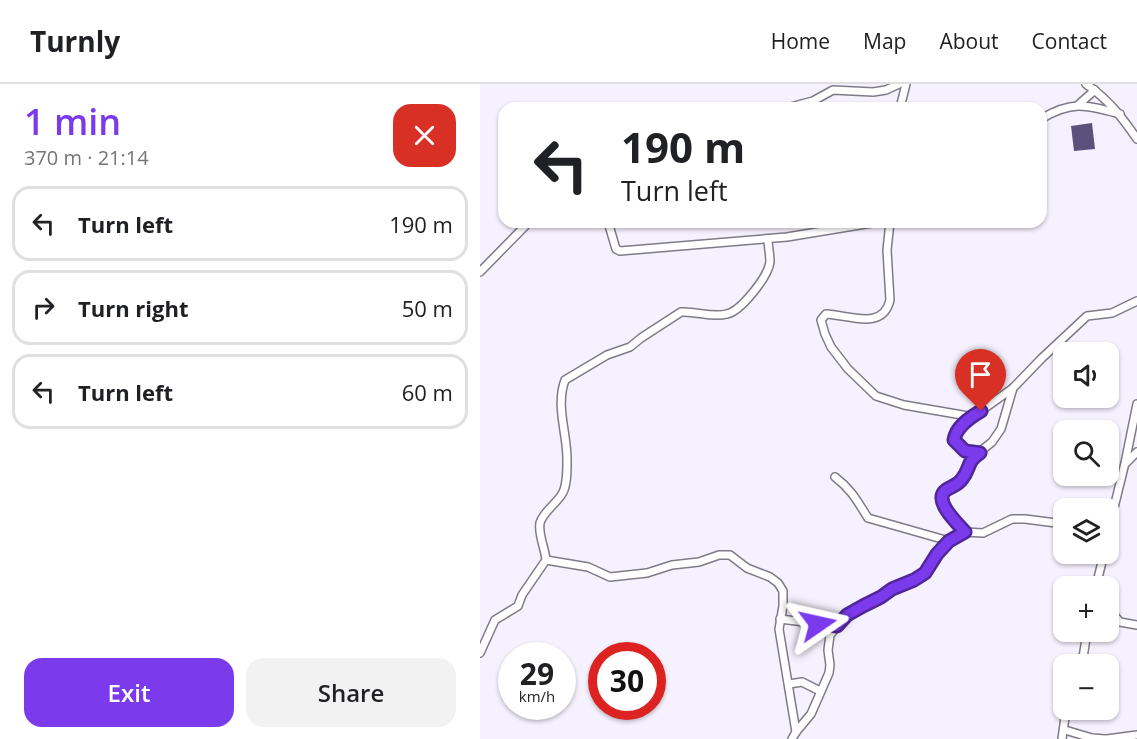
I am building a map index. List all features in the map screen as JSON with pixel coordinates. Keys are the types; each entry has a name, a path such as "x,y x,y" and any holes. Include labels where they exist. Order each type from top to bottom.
{"street":[{"path":"806,102 833,90 873,92 886,90 899,84"},
{"path":"902,102 906,84"},
{"path":"1086,84 1120,114 1137,139"},
{"path":"1078,105 1095,90"},
{"path":"1047,115 1059,109 1078,105 1120,114"},
{"path":"480,273 523,228"},
{"path":"610,228 616,249 620,251 768,238 837,228"},
{"path":"889,228 887,250 891,300 888,309 880,316 869,319 826,314 821,320 825,334 831,347 848,369 876,396 904,405 954,414 974,415"},
{"path":"480,654 495,620 518,606 522,595 546,560 540,522 564,492 567,446 561,400 565,380 599,359 630,347 681,312 689,311 705,316 726,315 736,311 766,273 770,262 768,238"},
{"path":"980,453 965,451 954,440 955,433 974,415 1013,388 1087,316 1112,313 1137,301"},
{"path":"965,532 948,512 942,496 946,490 961,481 972,458 992,442 1001,429 1013,388"},
{"path":"1114,498 1125,463 1137,404"},
{"path":"1125,463 1137,452"},
{"path":"835,477 848,486 868,518 949,541"},
{"path":"794,735 811,714 829,673 830,635 847,615 925,573 949,541 965,532 983,533 1012,519 1053,523"},
{"path":"546,560 588,567 610,577 647,573 672,565 699,562 719,555 730,555 747,568 770,577 783,591 780,619 784,671 789,684 794,735"},
{"path":"1098,576 1100,566"},
{"path":"780,619 837,626"},
{"path":"1119,621 1137,625"},
{"path":"789,684 802,682 820,691"},
{"path":"1062,739 1066,720"},
{"path":"1065,730 1092,738 1106,739 1137,735"}],"building":[{"path":"1092,123 1095,149 1074,151 1071,126"}],"route":[{"path":"818,624 837,626 847,615 892,589 914,580 925,573 949,541 965,532 948,512 942,496 946,490 961,481 972,458 980,453 965,451 954,440 955,433 981,411"}]}
